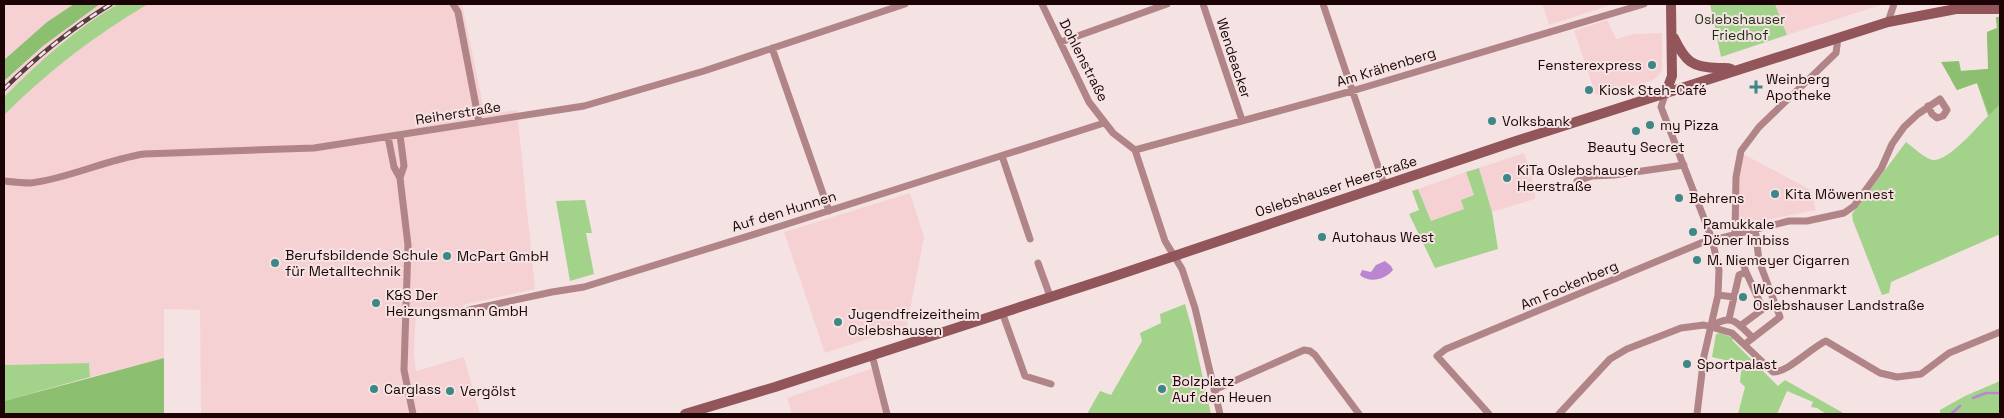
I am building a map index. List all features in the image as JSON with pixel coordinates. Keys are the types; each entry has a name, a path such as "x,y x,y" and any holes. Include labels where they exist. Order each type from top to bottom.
{"main road":[{"path":"1666,92 1672,76 1673,37 1670,4"},
{"name":"Oslebshauser Heerstraße","path":"685,414 872,355 1666,92 1888,22 1956,9 2000,9"},
{"path":"1673,37 1684,57 1699,67 1729,68 1735,71"}],"street":[{"path":"453,4 458,12 479,122"},
{"name":"Reiherstraße","path":"4,181 30,183 70,175 120,158 144,154 314,148 591,104 704,71 905,4"},
{"name":"Dohlenstraße","path":"1042,4 1089,102 1113,133 1135,150"},
{"path":"1061,42 1167,4"},
{"name":"Wendeacker","path":"1203,4 1242,120"},
{"path":"1323,4 1384,184"},
{"name":"Am Krähenberg","path":"1135,150 1352,91 1644,4"},
{"path":"1888,22 1894,4"},
{"path":"1735,233 1736,177 1741,151 1759,127 1836,53 1838,38"},
{"path":"772,48 829,211"},
{"path":"1666,92 1661,107 1712,240 1719,270 1718,295 1703,364 1697,414"},
{"name":"Am Fockenberg","path":"1489,414 1437,356 1446,349 1712,240 1789,221 1807,222 1849,210 1881,169 1892,144 1904,127 1928,106"},
{"name":"Auf den Hunnen","path":"468,310 584,286 829,211 1104,123"},
{"path":"400,135 404,166 400,178"},
{"path":"388,137 394,167 400,178 408,245 404,370 413,414"},
{"path":"1135,150 1165,241 1182,269 1200,324 1220,414"},
{"path":"1002,156 1030,239"},
{"path":"1577,181 1592,176 1614,175 1684,165"},
{"path":"1745,344 1780,317 1759,261 1756,235"},
{"path":"1038,263 1050,296"},
{"path":"1729,319 1739,275 1745,269 1763,309 1740,326"},
{"path":"1718,295 1734,297"},
{"path":"1002,312 1025,376 1051,384"},
{"path":"1710,327 1720,320 1729,319 1735,321 1753,338"},
{"path":"1559,414 1610,358 1627,349 1681,328 1699,325 1732,333 1773,372 1783,370 1817,345 1826,341 1880,373 1897,378 1921,374 1949,353 2000,332"},
{"path":"1214,390 1304,350 1310,351 1315,355 1359,414"},
{"path":"872,355 887,414"}],"shaded area":[{"path":"4,4 74,4 47,22 4,60"},
{"path":"100,4 118,4 66,39 4,97 4,81 43,46"},
{"path":"148,4 462,4 485,114 517,110 535,289 463,305 465,317 452,319 450,312 416,311 414,353 416,371 464,357 480,414 201,414 200,310 164,309 164,358 90,377 89,363 4,365 4,115 27,91 108,27"},
{"path":"1542,4 1614,4 1549,25"},
{"path":"1775,4 1884,4 1787,35"},
{"path":"1607,20 1616,39 1634,34 1662,33 1662,70 1651,81 1603,96 1596,95 1574,31"},
{"name":"KiTa Oslebshauser Heerstraße","path":"1524,153 1535,188 1535,199 1492,212 1479,168"},
{"name":"Kita Möwennest","path":"1743,154 1811,190 1816,210 1737,226 1739,180"},
{"path":"1466,172 1474,195 1464,209 1431,221 1418,189"},
{"path":"910,193 924,237 907,326 825,353 784,232"},
{"path":"1385,261 1393,270 1386,276 1373,280 1360,275 1362,270 1371,272 1376,265"},
{"path":"876,367 888,414 792,414 787,398"}],"green space":[{"path":"74,4 100,4 43,46 4,81 4,60 47,22"},
{"path":"118,4 148,4 109,28 72,55 4,115 4,97 17,84 72,35"},
{"name":"Oslebshauser Friedhof","path":"1710,4 1775,4 1787,35 1721,57"},
{"path":"1996,17 2000,17 2000,237 1998,235 1891,282 1889,293 1882,295 1852,214 1906,142 1926,157 1933,160 1940,159 1955,149 1988,116 1977,83 1957,90 1951,80 1961,71 1989,69 1987,32 1997,28"},
{"path":"1996,17 2000,17 2000,104 1989,115 1977,83 1957,90 1941,62 1959,61 1961,71 1988,69 1987,32 1997,28"},
{"path":"1479,168 1492,212 1498,249 1435,268 1409,214 1419,210 1412,191 1418,189 1431,221 1464,209 1461,200 1474,195 1466,172"},
{"path":"585,200 592,233 586,233 594,274 570,281 556,201"},
{"path":"1185,304 1211,414 1087,414 1100,391 1111,395 1142,341 1140,333 1161,323 1160,314"},
{"path":"1720,333 1734,338 1732,340 1778,386 1785,380 1845,414 1826,414 1817,408 1811,407 1813,402 1787,391 1777,414 1738,414 1745,387 1740,382 1742,364 1712,357 1716,334"},
{"path":"164,358 164,414 4,414 4,401"},
{"path":"89,363 90,377 4,401 4,365"},
{"path":"2000,381 2000,414 1940,414 1940,410 1965,396"}],"waterway":[{"path":"1973,398 1986,393 2000,393"},
{"path":"1951,414 1960,406"}],"railway":[{"path":"4,89 55,44 111,4"}],"place":[{"name":"Fensterexpress","path":"1652,65"},
{"name":"Weinberg Apotheke","path":"1756,87"},
{"name":"Kiosk Steh-Café","path":"1589,90"},
{"name":"Volksbank","path":"1492,121"},
{"name":"my Pizza","path":"1650,125"},
{"name":"Beauty Secret","path":"1636,131"},
{"name":"KiTa Oslebshauser Heerstraße","path":"1507,178"},
{"name":"Kita Möwennest","path":"1775,194"},
{"name":"Behrens","path":"1679,198"},
{"name":"Pamukkale Döner Imbiss","path":"1693,232"},
{"name":"Autohaus West","path":"1322,237"},
{"name":"McPart GmbH","path":"447,256"},
{"name":"M. Niemeyer Cigarren","path":"1697,260"},
{"name":"Berufsbildende Schule für Metalltechnik","path":"275,263"},
{"name":"Wochenmarkt Oslebshauser Landstraße","path":"1743,297"},
{"name":"K&S Der Heizungsmann GmbH","path":"376,303"},
{"name":"Jugendfreizeitheim Oslebshausen","path":"838,322"},
{"name":"Sportpalast","path":"1687,364"},
{"name":"Carglass","path":"374,389"},
{"name":"Bolzplatz Auf den Heuen","path":"1162,389"},
{"name":"Vergölst","path":"450,391"}]}
